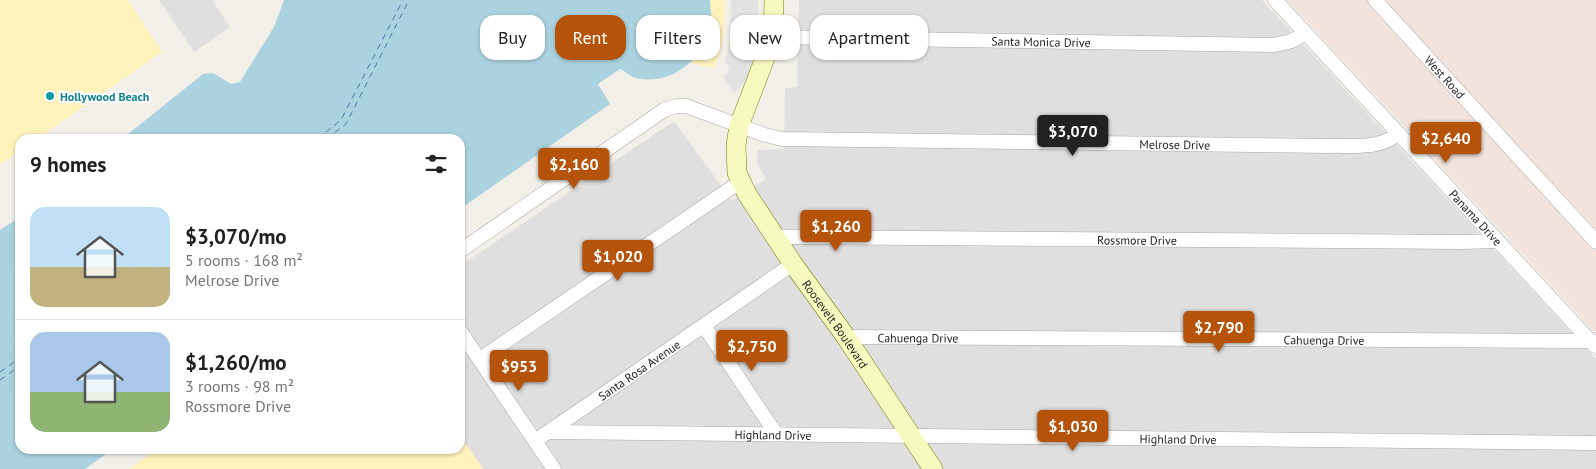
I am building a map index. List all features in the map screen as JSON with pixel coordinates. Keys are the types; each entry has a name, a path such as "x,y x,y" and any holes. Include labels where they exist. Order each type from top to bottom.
{"street":[{"name":"Roosevelt Boulevard","path":"774,0 774,15"},
{"name":"Panama Drive","path":"1275,0 1594,344"},
{"name":"West Road","path":"1375,0 1596,242"},
{"name":"Santa Monica Drive","path":"800,37 1273,45 1297,39 1305,32"},
{"name":"Roosevelt Boulevard","path":"764,60 739,126 736,164 740,182 793,264 846,337 933,469"},
{"path":"465,248 664,110 676,106 686,106 739,126"},
{"name":"Melrose Drive","path":"739,126 782,139 1300,145 1377,144 1392,139 1398,133"},
{"path":"480,359 740,182"},
{"name":"Rossmore Drive","path":"776,237 1213,241 1497,241"},
{"name":"Santa Rosa Avenue","path":"535,441 793,264"},
{"path":"704,326 776,434"},
{"path":"465,337 554,469"},
{"name":"Cahuenga Drive","path":"846,337 1594,344"},
{"name":"Highland Drive","path":"550,432 1596,443"}],"shaded area":[{"path":"159,0 212,0 230,27 194,52"},
{"path":"731,0 758,0 758,15 731,15"},
{"path":"799,0 1262,0 1596,359 1596,469 483,469 465,443 465,263 674,121 732,201 766,179 757,163 758,150 784,149 785,88 797,87 798,60 800,60"},
{"path":"1287,0 1596,0 1596,333"},
{"path":"730,41 730,60 754,60 748,76 734,93 723,77 730,69 725,61"}],"sand":[{"name":"Hollywood Beach","path":"0,0 128,0 162,52 44,134 15,134 15,154 0,165"},
{"path":"710,0 725,0 724,27 720,50 720,15 710,15"},
{"path":"693,60 717,60 714,68 691,63"},
{"path":"465,443 483,469 130,469 150,454 465,454"}],"water":[{"path":"284,0 710,0 711,15 636,15 636,60 693,60 671,75 648,80 634,77 620,69 598,84 610,104 465,206 465,134 128,134 203,74 213,73 231,84 240,82 274,27"},
{"path":"15,220 15,454 106,454 85,469 0,469 0,230"}],"ferry route":[{"path":"323,134 341,120 403,0"},
{"path":"333,134 346,124 409,0"},
{"path":"0,372 15,362"},
{"path":"0,380 15,370"}],"place":[{"name":"Hollywood Beach","path":"50,96"}]}
